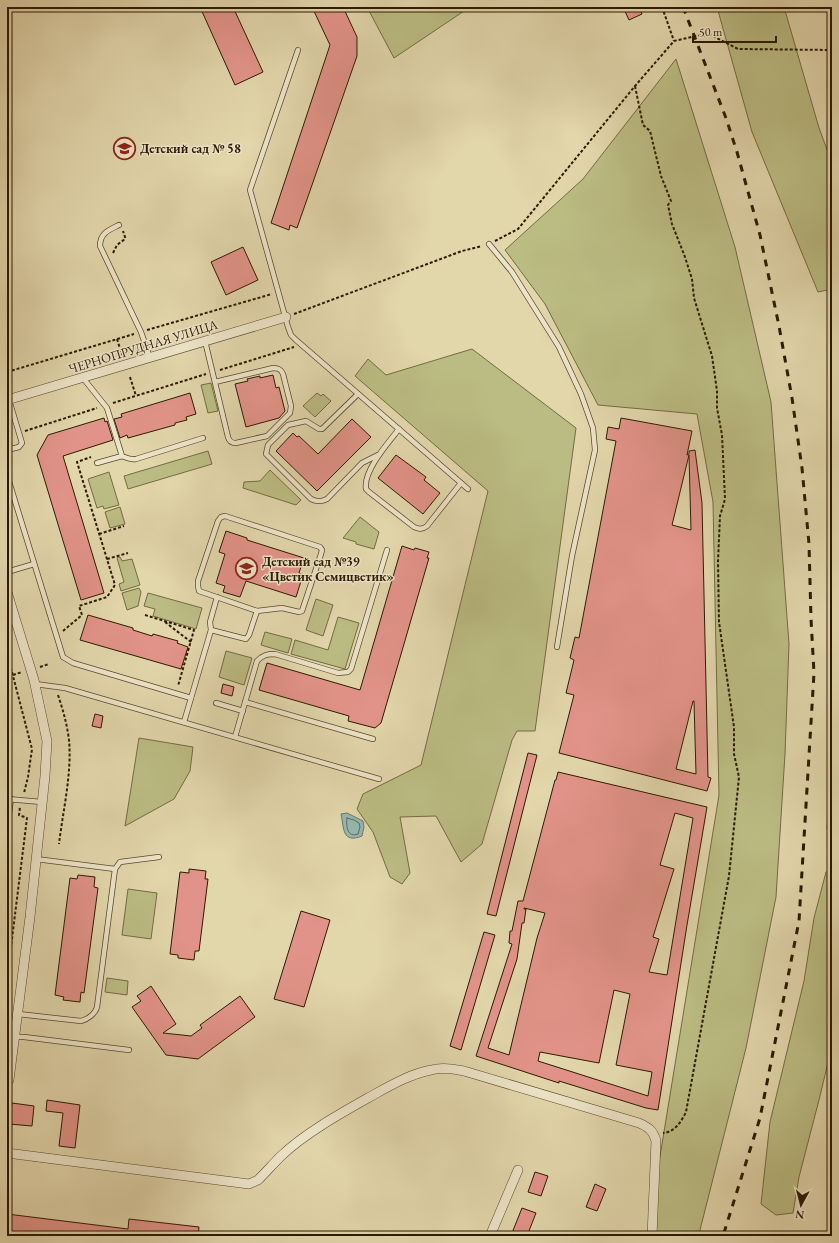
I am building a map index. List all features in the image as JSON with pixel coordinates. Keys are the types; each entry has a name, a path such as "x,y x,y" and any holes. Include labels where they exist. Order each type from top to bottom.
{"street":[{"name":"ЧЕРНОПРУДНАЯ УЛИЦА","path":"8,400 286,317"},
{"path":"7,592 35,684 47,741 36,859 18,1014 11,1037 9,1080"},
{"path":"7,1154 249,1184 258,1180 293,1146 340,1114 403,1079 421,1072 445,1068 464,1071 611,1114 649,1127 654,1132 656,1140 652,1236"},
{"path":"490,1236 518,1170"}],"lane":[{"path":"298,50 250,190 291,335 468,489"},
{"path":"119,225 105,232 101,238 100,246 141,332 150,358"},
{"path":"489,244 512,272 559,347 581,394 593,428 595,450 572,556 557,648"},
{"path":"205,341 228,437 232,443 266,436 290,412 291,406 283,374 278,368 215,382"},
{"path":"84,378 107,408 122,456"},
{"path":"358,394 322,429 319,429 306,421 288,425 268,445 266,454 311,499 316,502 322,502 327,499 362,463 378,455"},
{"path":"7,450 19,446 22,443 8,400"},
{"path":"399,429 378,455 366,479 366,489 414,527 424,529 461,483"},
{"path":"97,463 122,456 129,459 136,459 203,438"},
{"path":"7,475 63,657 67,661 191,698"},
{"path":"221,517 230,517 320,547 322,550 302,611 299,612 282,608 257,610 217,597 199,591 198,586 218,521 221,517"},
{"path":"235,737 257,660 262,656 267,654 275,654 338,673 348,672 351,669 386,550"},
{"path":"7,572 34,564"},
{"path":"184,722 211,630 210,622 217,597"},
{"path":"211,630 246,639 249,635 257,610"},
{"path":"35,684 65,688 380,779"},
{"path":"246,702 373,739"},
{"path":"216,703 243,711"},
{"path":"7,828 9,799 42,802"},
{"path":"18,1014 81,1021 95,1012 97,1007 115,869 120,862 159,857"},
{"path":"36,859 115,869"},
{"path":"11,1037 24,1037 129,1050"}],"path":[{"path":"662,7 674,41"},
{"path":"286,317 462,252 489,244 518,229 634,86 674,41 696,36 711,35 738,49 832,50"},
{"path":"634,86 643,125 650,131 661,176 671,202 668,205 672,224 692,279 694,298 712,356 717,390 717,408 722,435 725,499 720,516 718,561 719,622 734,727 734,754 739,777 729,876 686,1112 680,1123 672,1131 665,1133 654,1132"},
{"path":"114,258 114,249 117,245 124,241 125,237 119,225"},
{"path":"146,330 278,292"},
{"path":"7,372 135,334"},
{"path":"118,339 122,354"},
{"path":"24,431 301,345"},
{"path":"130,377 136,396"},
{"path":"56,636 82,615 79,606 107,597 114,585 77,462 95,456"},
{"path":"99,534 124,526"},
{"path":"107,559 128,553"},
{"path":"145,615 194,630 176,693"},
{"path":"164,621 191,642"},
{"path":"7,653 32,749 28,777 19,815 27,818 7,979"},
{"path":"38,668 49,664"},
{"path":"13,674 26,671"},
{"path":"57,692 65,716 69,740 68,775 59,844"}],"green space":[{"path":"367,7 470,7 394,58"},
{"path":"717,7 784,7 819,128 832,163 832,289 818,292 752,132"},
{"path":"676,59 735,247 771,402 789,644 785,754 776,897 746,1048 698,1236 647,1236 719,795 713,502 697,414 598,405 545,304 505,250 583,179"},
{"path":"472,349 576,428 535,731 517,731 512,740 482,844 461,862 436,816 400,817 410,873 402,884 390,877 373,832 357,809 363,794 421,765 488,491 355,376 368,359 386,375"},
{"path":"211,383 218,411 208,413 201,385"},
{"path":"317,393 321,396 323,394 331,401 315,417 303,406"},
{"path":"208,451 212,464 128,489 124,476"},
{"path":"270,470 301,500 296,505 243,488 244,482 260,481"},
{"path":"109,472 119,505 104,509 103,506 97,508 88,479"},
{"path":"120,507 125,524 110,528 105,512"},
{"path":"360,517 379,532 374,549 356,544 356,542 343,538"},
{"path":"120,557 122,561 132,559 140,585 121,591 119,584 124,582 117,558"},
{"path":"139,588 141,592 138,606 127,610 122,593"},
{"path":"148,593 202,608 196,629 153,616 155,609 144,606"},
{"path":"316,599 333,605 323,636 306,630"},
{"path":"338,617 359,623 345,669 291,654 295,640 328,650"},
{"path":"265,632 292,639 288,653 261,645"},
{"path":"226,651 252,658 244,685 219,677"},
{"path":"139,738 193,747 190,771 174,799 125,826"},
{"path":"832,779 832,839 827,828"},
{"path":"832,871 832,1046 799,1177 793,1213 776,1215 761,1204 770,1122 804,981 814,918 826,872"},
{"path":"128,889 157,893 151,939 122,935"},
{"path":"107,978 128,981 127,995 105,992"}],"water":[{"path":"347,813 363,821 364,827 362,836 351,838 345,833 341,814"}],"building":[{"path":"200,7 233,7 263,72 235,85"},
{"path":"312,7 343,7 357,37 357,56 297,228 290,225 289,230 271,223 330,45"},
{"path":"623,7 639,7 642,14 629,20"},
{"path":"243,247 258,280 226,295 211,262"},
{"path":"273,375 276,388 279,387 285,411 279,418 246,427 235,384 248,381 247,379"},
{"path":"190,393 196,414 186,417 187,420 175,423 175,425 128,438 127,435 120,438 114,419 122,417 121,414"},
{"path":"104,418 105,422 107,421 113,440 63,456 104,593 81,600 37,455 48,435"},
{"path":"621,418 692,431 687,455 689,454 689,451 695,450 702,503 708,777 711,778 707,791 559,753 574,695 566,693 574,660 570,658 575,637 579,638 616,441 606,439 608,427 619,429","holes":["689,455 691,530 672,525","694,701 696,774 676,769"]},
{"path":"352,419 371,437 317,491 276,451 293,433 297,437 299,436 318,454"},
{"path":"396,455 426,477 424,480 440,493 423,514 378,478"},
{"path":"226,531 247,538 247,540 304,558 299,573 303,575 296,597 246,581 240,597 223,592 225,586 216,583 225,554 219,552"},
{"path":"402,546 414,550 415,548 429,552 427,558 429,558 381,723 375,728 348,721 349,716 259,690 267,663 360,690"},
{"path":"88,615 133,628 133,630 152,636 153,634 178,641 177,643 188,647 181,669 80,640"},
{"path":"223,684 234,687 232,696 221,693"},
{"path":"95,714 103,716 101,728 92,726"},
{"path":"528,753 537,755 496,916 487,914"},
{"path":"558,772 707,807 658,1110 646,1108 559,1081 559,1083 476,1056 512,944 509,943 510,931 512,931 518,901 523,901","holes":["675,813 693,818 667,975 649,972 659,939 653,937 674,869 660,865","524,908 545,913 537,938 509,1055 488,1048 517,959 522,923 524,923 526,909","614,990 630,994 616,1065 652,1072 648,1096 538,1061 540,1052 599,1063"]},
{"path":"189,869 206,871 205,879 208,879 199,951 195,951 194,960 178,958 178,955 170,954 180,872 189,873"},
{"path":"78,875 95,877 94,887 98,888 84,993 81,992 80,1002 63,1000 64,997 55,995 70,878 77,879"},
{"path":"301,911 330,920 304,1007 274,999"},
{"path":"484,932 495,935 461,1050 450,1046"},
{"path":"151,986 176,1024 163,1033 191,1036 202,1028 200,1025 240,996 255,1017 198,1059 166,1055 132,1007 141,1001 137,996"},
{"path":"47,1100 80,1105 75,1148 59,1146 63,1113 46,1111"},
{"path":"12,1103 34,1106 32,1126 9,1124"},
{"path":"535,1172 548,1176 541,1196 528,1192"},
{"path":"595,1184 606,1189 597,1211 586,1207"},
{"path":"522,1208 536,1213 527,1236 520,1236 512,1233"},
{"path":"7,1214 128,1229 129,1219 199,1227 198,1236 7,1236"}],"railway":[{"path":"683,7 726,118 737,152 760,235 779,326 792,398 802,468 809,544 814,673 799,921 760,1118 723,1236"}],"place":[{"name":"Детский сад № 58","path":"125,148"},
{"name":"Детский сад №39 «Цветик Семицветик»","path":"246,568"}]}
